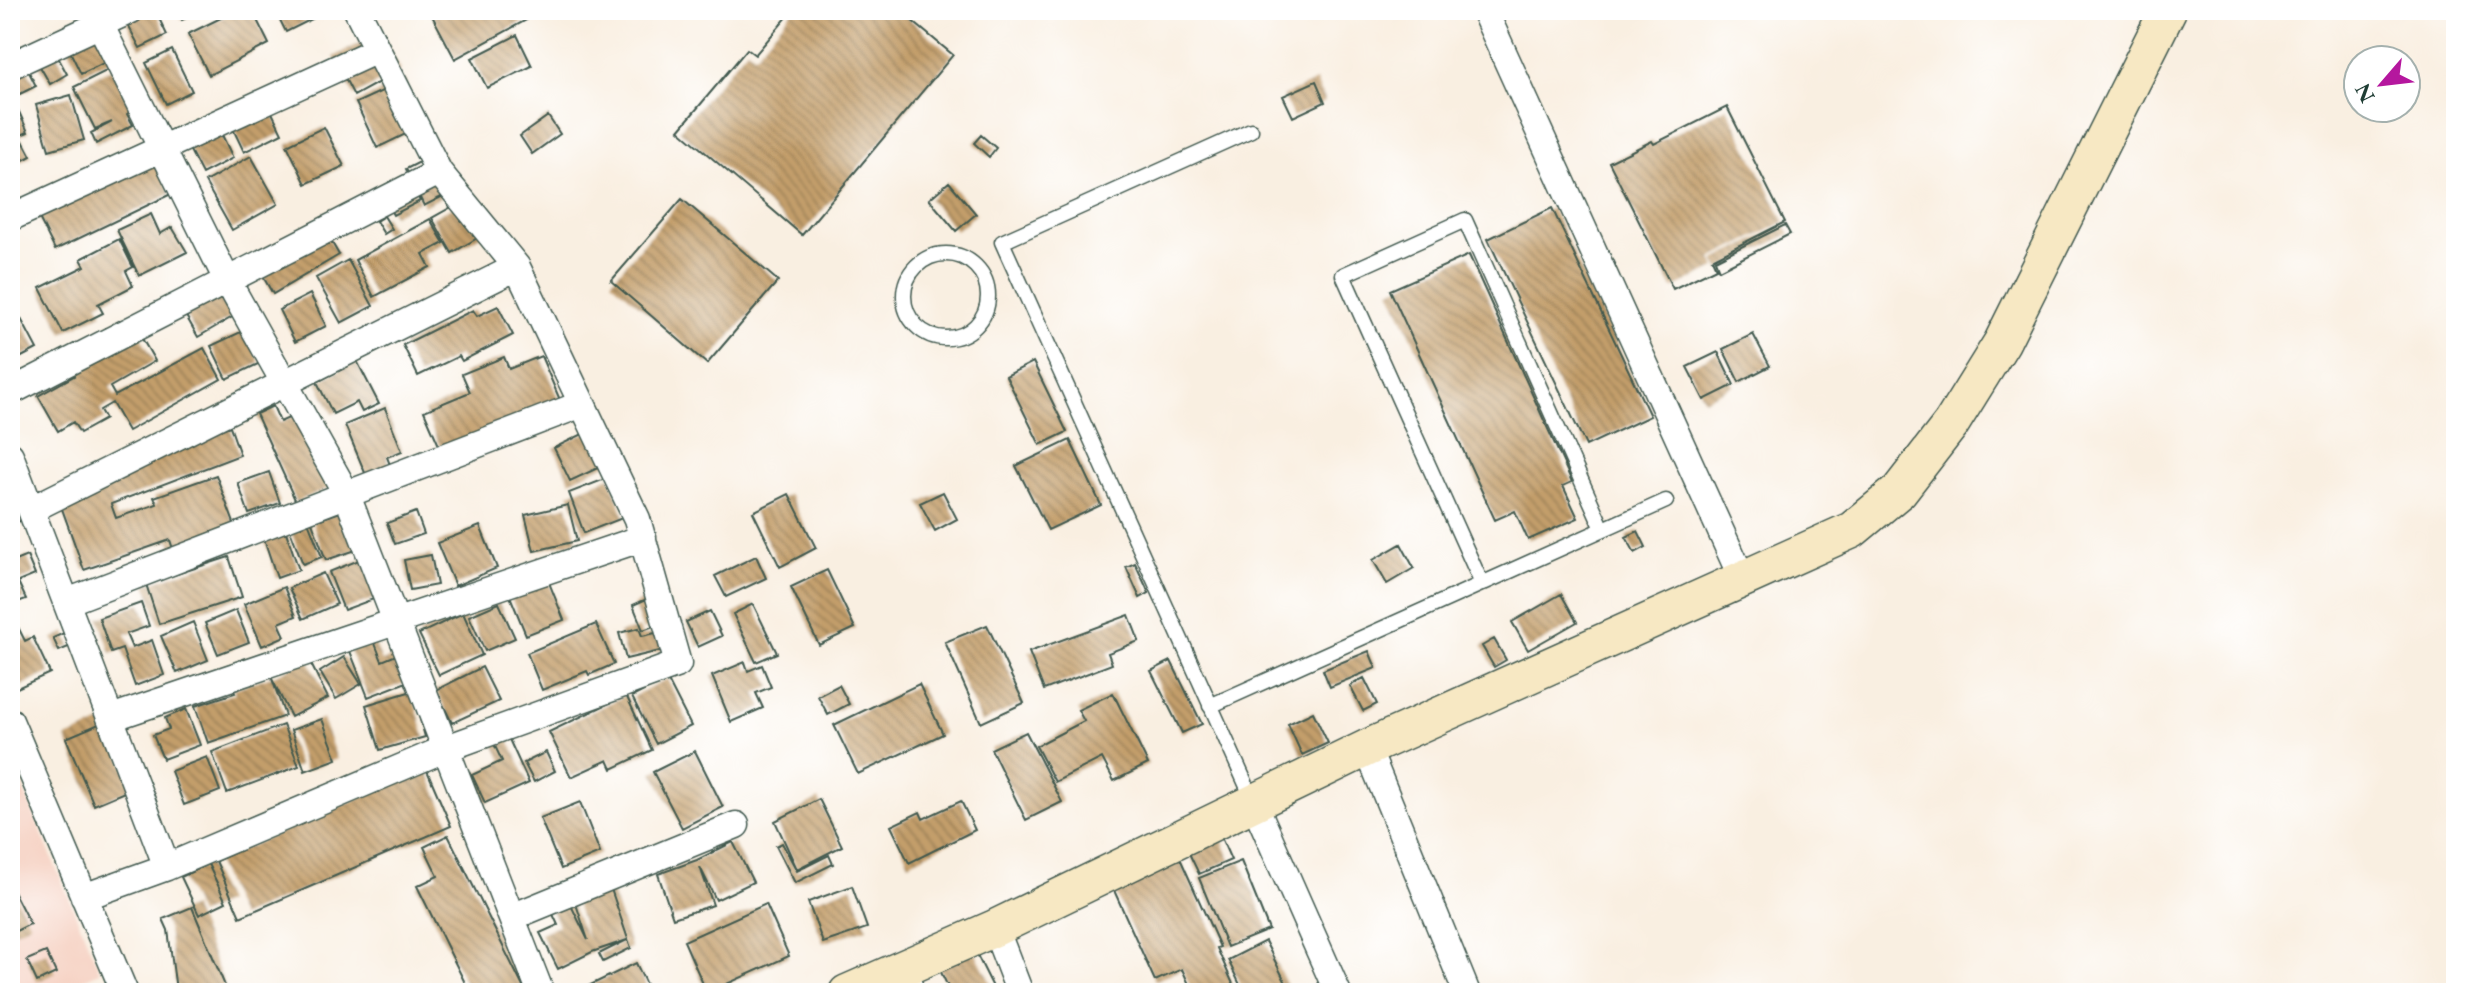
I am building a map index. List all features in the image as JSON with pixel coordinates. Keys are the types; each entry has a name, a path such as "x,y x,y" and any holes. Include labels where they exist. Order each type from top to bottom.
{"street":[{"path":"10,66 96,18 131,10"},
{"path":"84,897 167,867 447,748 678,664 637,519 517,267 439,172 357,10"},
{"path":"1484,10 1742,578"},
{"path":"847,993 907,981 995,928 1367,748 1852,530 1899,491 1951,424 2002,342 2168,10"},
{"path":"96,18 228,282 346,493 541,993"},
{"path":"10,218 377,50"},
{"path":"10,392 439,172"},
{"path":"32,509 517,267"},
{"path":"67,602 582,404"},
{"path":"10,455 167,867"},
{"path":"111,718 643,538"},
{"path":"10,721 125,993"},
{"path":"1367,748 1467,993"},
{"path":"1254,803 1338,993"},
{"path":"512,917 736,825"},
{"path":"995,928 1020,993"}],"lane":[{"path":"1251,130 1002,242 1254,803"},
{"path":"1482,584 1343,275 1411,244 1465,220 1603,529"},
{"path":"938,253 964,257 984,275 989,302 977,326 954,339 927,335 908,317 903,290 914,266 938,253"},
{"path":"984,275 1012,265"},
{"path":"1210,706 1666,501"}],"shaded area":[{"path":"10,758 100,972 50,993 10,993"}],"building":[{"path":"155,10 167,35 140,48 121,12"},
{"path":"177,10 203,10 182,20"},
{"path":"237,10 252,10 269,44 209,75 188,34"},
{"path":"275,10 313,10 316,17 286,32"},
{"path":"429,10 539,10 541,12 455,59"},
{"path":"793,10 899,10 953,55 802,235 679,130 747,49 755,55"},
{"path":"93,19 112,59 81,74 62,35"},
{"path":"380,32 401,70 354,96 334,57"},
{"path":"517,35 532,66 487,88 472,58"},
{"path":"16,46 36,86 10,99 10,49"},
{"path":"52,46 67,74 50,84 34,56"},
{"path":"172,50 192,91 166,104 146,63"},
{"path":"112,68 133,110 127,114 133,125 96,144 91,133 112,122 95,129 74,87"},
{"path":"406,80 410,132 377,148 356,103"},
{"path":"1316,81 1325,102 1293,117 1283,96"},
{"path":"263,94 282,133 244,152 225,112"},
{"path":"71,95 84,140 49,150 36,105"},
{"path":"15,103 28,132 10,140 10,105"},
{"path":"1727,107 1785,222 1712,259 1716,268 1673,289 1609,162 1652,141 1654,144"},
{"path":"548,116 560,134 532,154 520,136"},
{"path":"214,118 233,158 202,174 181,133"},
{"path":"324,127 344,166 306,184 287,145"},
{"path":"981,135 996,148 989,157 974,143"},
{"path":"22,139 31,156 10,167 10,145"},
{"path":"149,149 171,194 55,250 33,206"},
{"path":"441,151 459,188 424,206 406,169"},
{"path":"251,156 278,204 232,230 205,182"},
{"path":"407,177 420,201 393,215 380,191"},
{"path":"949,182 976,214 956,231 929,199"},
{"path":"682,199 778,281 707,364 611,281"},
{"path":"464,200 484,234 452,253 432,218"},
{"path":"1552,208 1650,416 1586,446 1488,239"},
{"path":"151,214 160,234 172,227 187,252 139,276 117,230"},
{"path":"384,216 392,229 384,234 376,221"},
{"path":"430,219 444,243 423,254 430,267 374,297 355,260"},
{"path":"1785,225 1790,234 1719,270 1715,260"},
{"path":"323,227 339,255 273,294 254,261"},
{"path":"119,239 133,267 126,271 133,286 98,304 103,313 63,333 40,288 85,266 81,259"},
{"path":"1469,255 1572,482 1563,486 1578,518 1528,540 1515,511 1495,520 1390,290"},
{"path":"348,260 373,306 341,323 316,278"},
{"path":"224,284 241,312 198,337 182,309"},
{"path":"310,294 326,326 295,342 279,310"},
{"path":"10,298 37,349 10,363"},
{"path":"498,306 513,335 462,361 459,356 418,376 403,345 473,310 477,316"},
{"path":"133,323 155,361 110,387 115,396 204,348 221,379 128,431 112,403 100,410 105,419 80,433 73,422 58,431 38,396 74,376 65,362"},
{"path":"245,330 260,363 227,379 211,346"},
{"path":"1753,334 1770,366 1739,382 1723,349"},
{"path":"1718,352 1734,385 1704,400 1687,367"},
{"path":"541,356 563,407 441,450 424,411 470,392 462,374 504,357 509,369"},
{"path":"357,361 379,404 362,412 357,402 333,414 317,382"},
{"path":"1033,362 1067,432 1040,445 1006,376"},
{"path":"273,406 280,422 300,413 334,486 296,502 256,414"},
{"path":"385,408 402,451 387,457 392,470 368,480 345,425"},
{"path":"230,426 240,455 111,504 116,518 157,504 154,497 216,475 235,526 173,549 170,540 84,570 57,495 145,456"},
{"path":"597,427 613,461 570,481 554,448"},
{"path":"1070,440 1101,505 1048,530 1016,466"},
{"path":"269,472 280,503 249,514 238,483"},
{"path":"610,477 625,517 584,533 569,493"},
{"path":"10,483 30,517 10,525"},
{"path":"943,492 957,519 935,531 920,503"},
{"path":"789,494 816,548 780,567 753,512"},
{"path":"568,505 577,541 534,551 525,515"},
{"path":"346,510 359,549 326,560 312,522"},
{"path":"416,512 424,534 395,544 387,523"},
{"path":"307,519 322,557 303,564 289,527"},
{"path":"480,526 497,568 455,586 437,543"},
{"path":"1638,531 1646,547 1635,553 1626,537"},
{"path":"286,532 299,570 277,578 264,539"},
{"path":"1401,544 1414,568 1387,584 1373,560"},
{"path":"431,555 437,585 410,590 404,560"},
{"path":"27,556 35,575 18,582 26,599 10,605 10,563"},
{"path":"756,556 766,578 726,597 715,576"},
{"path":"229,557 242,597 159,624 146,584"},
{"path":"364,558 379,597 344,610 329,572"},
{"path":"1135,563 1149,593 1140,598 1126,567"},
{"path":"827,570 855,628 819,645 791,587"},
{"path":"323,573 337,604 303,619 289,588"},
{"path":"548,580 564,620 526,635 510,596"},
{"path":"284,587 296,616 279,623 285,636 262,646 244,604"},
{"path":"1561,594 1577,622 1528,650 1512,622"},
{"path":"651,597 662,623 643,630 633,605"},
{"path":"141,603 149,626 126,634 132,648 152,640 164,675 135,686 122,649 111,653 99,618"},
{"path":"499,603 515,638 485,651 469,616"},
{"path":"753,604 777,653 756,662 733,614"},
{"path":"236,610 249,642 218,654 205,623"},
{"path":"710,611 722,636 698,647 686,622"},
{"path":"463,613 482,655 439,675 419,634"},
{"path":"12,615 25,641 33,637 50,673 15,689 10,679"},
{"path":"1129,615 1139,641 1108,653 1112,664 1044,690 1029,652"},
{"path":"193,622 208,660 177,673 161,636"},
{"path":"596,624 614,664 589,675 587,671 542,690 527,653"},
{"path":"987,625 1024,703 981,723 945,642"},
{"path":"639,628 642,636 660,632 664,650 626,659 619,633"},
{"path":"66,632 71,646 59,651 53,638"},
{"path":"1494,639 1506,660 1494,667 1482,646"},
{"path":"374,641 382,661 401,653 412,680 368,697 350,651"},
{"path":"1369,651 1376,668 1330,687 1323,670"},
{"path":"344,657 361,684 336,699 320,672"},
{"path":"308,658 328,698 291,717 271,677"},
{"path":"1171,661 1202,724 1182,733 1151,671"},
{"path":"745,662 748,671 762,665 771,687 756,693 763,708 731,722 712,676"},
{"path":"482,667 499,701 452,723 436,690"},
{"path":"271,676 285,716 208,743 195,706 235,693 233,689"},
{"path":"1364,678 1377,704 1363,711 1350,686"},
{"path":"667,679 691,726 656,744 632,697"},
{"path":"919,684 943,734 858,774 834,725"},
{"path":"839,685 849,704 828,715 818,696"},
{"path":"412,691 425,737 380,750 366,705"},
{"path":"1113,693 1148,764 1114,781 1102,758 1055,782 1036,746 1084,721 1078,710"},
{"path":"626,695 652,750 612,769 608,760 571,777 549,732"},
{"path":"186,709 200,745 163,759 153,735 169,729 165,718"},
{"path":"1313,712 1328,743 1302,755 1288,724"},
{"path":"322,719 337,759 305,771 291,730"},
{"path":"106,721 134,788 94,805 66,738"},
{"path":"283,725 299,766 227,793 212,752"},
{"path":"1026,732 1062,802 1026,820 991,749"},
{"path":"508,737 529,783 485,803 472,775 502,761 494,744"},
{"path":"695,751 723,807 682,828 653,772"},
{"path":"546,752 555,771 534,782 524,763"},
{"path":"207,757 220,791 184,805 171,771"},
{"path":"426,768 451,826 240,917 216,861"},
{"path":"819,799 842,846 797,869 775,821"},
{"path":"961,801 975,830 909,863 891,826 920,812 923,819"},
{"path":"580,802 600,853 561,869 540,818"},
{"path":"1219,833 1231,860 1199,874 1186,847"},
{"path":"448,835 526,993 470,993 417,886 438,876 424,847"},
{"path":"733,842 753,882 716,900 700,867 713,905 673,918 658,874 697,860"},
{"path":"782,843 797,871 829,855 833,864 795,883 776,846"},
{"path":"1179,856 1237,993 1193,993 1182,969 1155,981 1112,886"},
{"path":"1241,861 1269,930 1227,947 1199,878"},
{"path":"208,864 226,902 199,915 181,877"},
{"path":"10,885 30,924 10,934"},
{"path":"852,886 867,928 823,943 808,902"},
{"path":"611,889 631,948 603,962 599,954 627,940 592,952 558,969 540,933 558,925 551,910 569,901 588,940 575,901"},
{"path":"766,904 789,956 707,993 684,941"},
{"path":"192,907 228,993 178,993 176,990 168,930 163,919"},
{"path":"1265,941 1291,993 1244,993 1228,960"},
{"path":"973,947 994,989 986,993 951,993 937,964"},
{"path":"46,952 56,973 37,982 27,960"},
{"path":"636,963 650,993 574,993"}]}
